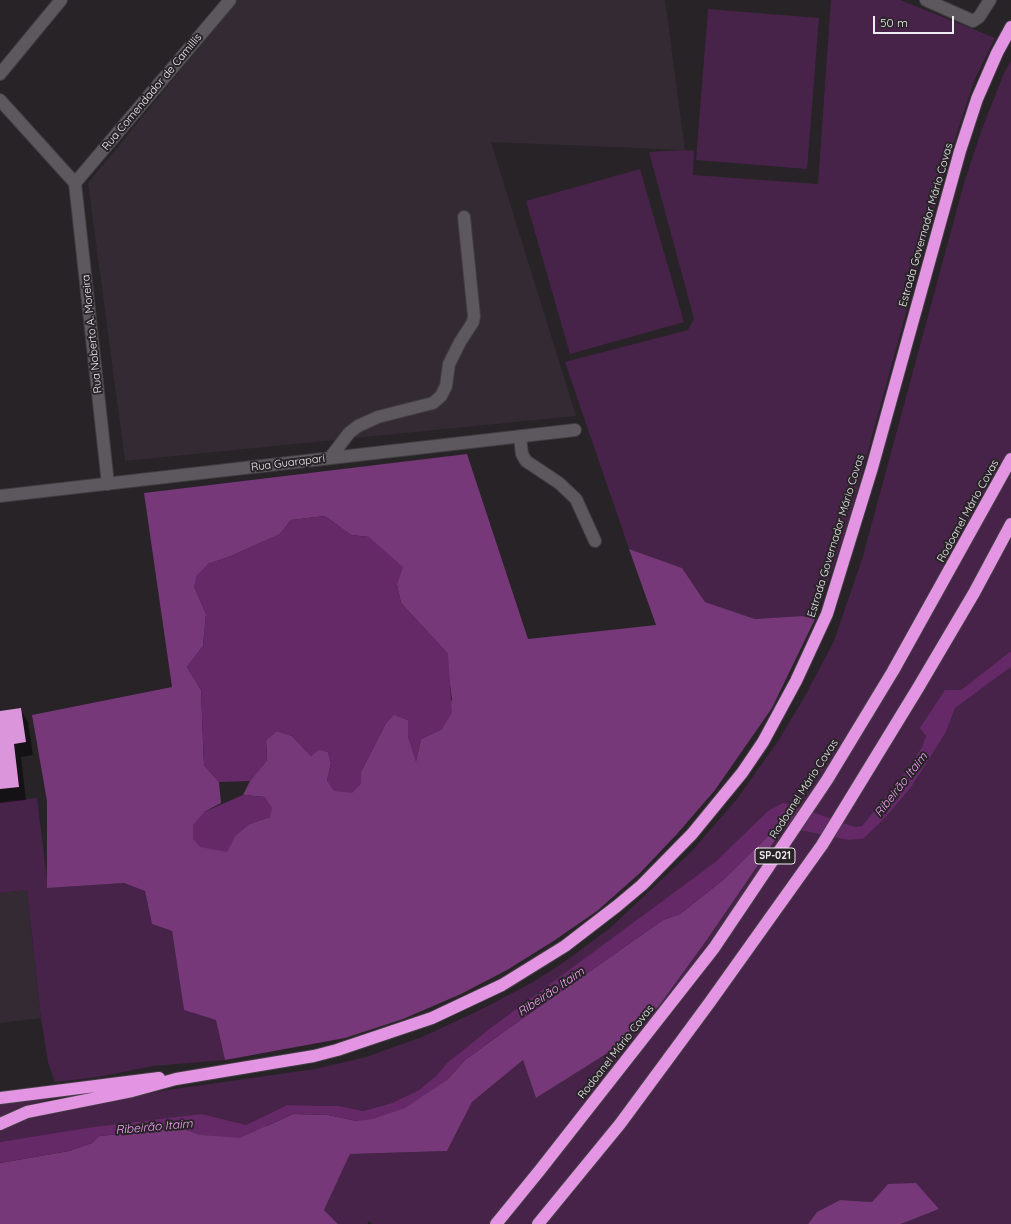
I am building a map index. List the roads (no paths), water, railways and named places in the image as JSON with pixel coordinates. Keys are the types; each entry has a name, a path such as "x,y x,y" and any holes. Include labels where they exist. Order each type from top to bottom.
{"highway":[{"name":"Estrada Governador Mário Covas","path":"0,1124 27,1112 132,1091 176,1079 314,1056 364,1042 432,1018 502,985 565,946 632,893 692,834 742,773 763,742 796,681 827,614 870,475 960,151 988,73 1011,27"},
{"name":"Rodoanel Mário Covas","path":"496,1224 714,948 823,787 893,671 1011,459"},
{"name":"SP-021","path":"538,1224 620,1124 710,1002 822,845 914,695 974,593 1011,524"},
{"name":"Estrada Governador Mário Covas","path":"0,1098 158,1078 176,1079"}],"street":[{"path":"0,74 61,0"},
{"name":"Rua Comendador de Camillis","path":"75,183 230,0"},
{"path":"926,0 969,21 976,21 990,0"},
{"path":"0,100 75,183"},
{"name":"Rua Noberto A. Moreira","path":"75,183 108,484"},
{"path":"330,458 349,433 358,426 378,417 433,402 441,396 446,386 449,364 460,342 473,322 474,316 464,217"},
{"name":"Rua Guarapari","path":"0,496 575,430"},
{"path":"520,437 522,454 526,460 559,483 576,499 595,541"}],"water":[{"path":"325,516 351,535 369,537 403,567 397,585 401,603 448,654 452,713 442,729 421,739 416,762 408,736 408,720 394,715 386,723 361,772 361,784 352,793 334,791 327,781 331,763 328,752 319,750 311,756 292,736 277,731 266,740 267,760 250,781 219,782 204,765 201,690 187,667 203,646 206,614 194,586 197,575 208,564 231,556 280,534 291,520"},
{"name":"Ribeirão Itaim","path":"1011,651 1011,667 955,708 946,732 912,786 885,818 863,839 848,840 784,827 769,835 723,880 680,914 663,920 502,1033 465,1060 447,1080 405,1108 373,1119 357,1121 328,1115 293,1114 240,1138 200,1135 181,1128 100,1136 92,1143 69,1151 0,1163 0,1142 94,1127 202,1114 246,1125 287,1105 339,1106 363,1111 392,1103 419,1090 436,1076 447,1063 488,1030 714,863 768,811 783,803 796,806 855,827 862,826 909,768 922,747 926,736 920,728 945,690 961,690"},
{"path":"243,795 265,797 272,808 270,817 249,824 236,835 227,852 200,847 193,839 193,825 204,812"}]}
